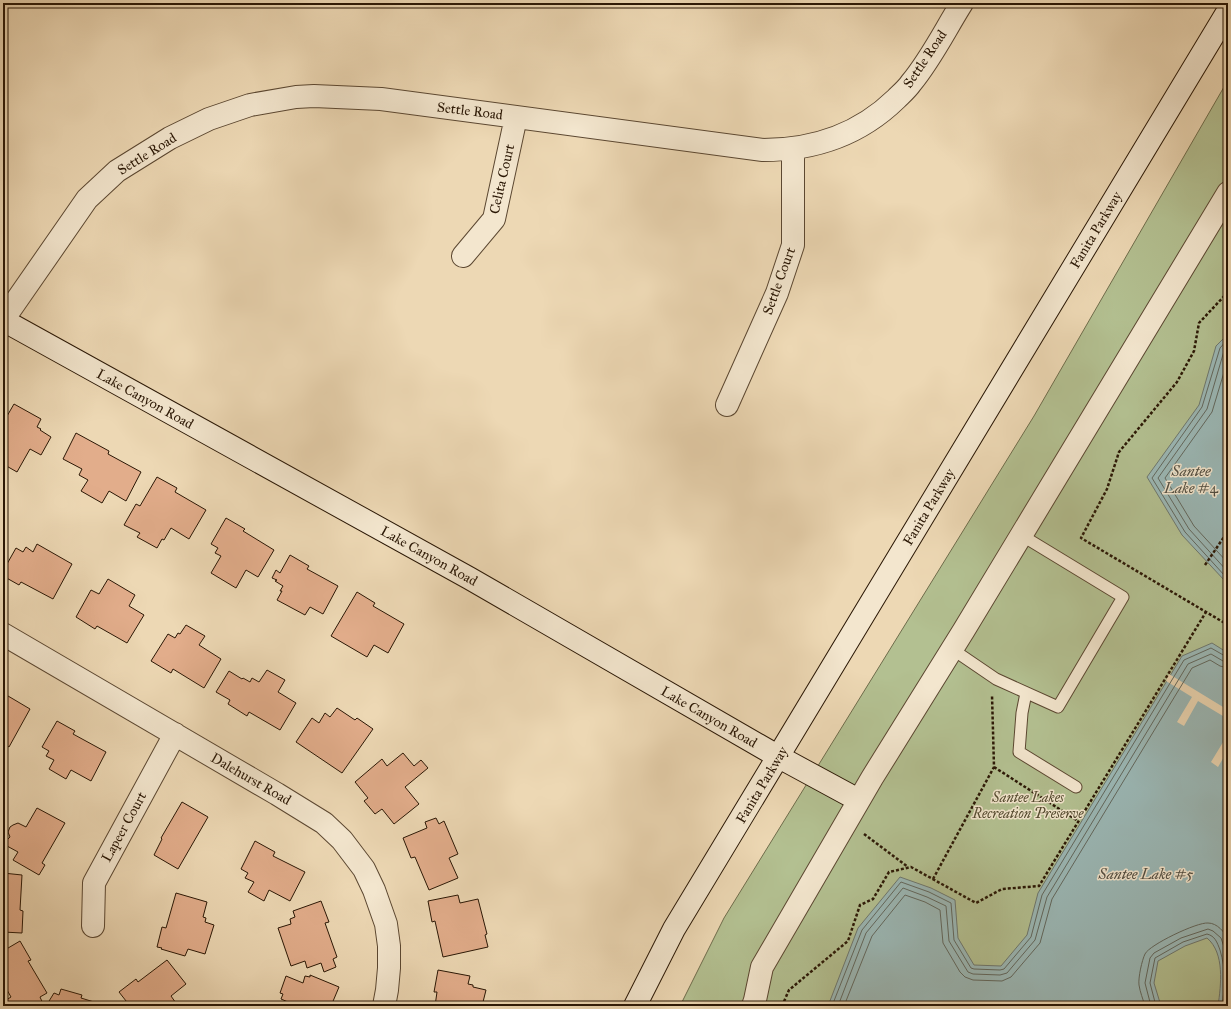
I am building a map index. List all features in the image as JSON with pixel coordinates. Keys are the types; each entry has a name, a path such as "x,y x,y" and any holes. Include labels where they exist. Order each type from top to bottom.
{"street":[{"name":"Settle Road","path":"3,320 87,199 117,171 170,138 209,119 250,105 296,97 314,96 381,99 763,150 793,149 816,145 837,138 858,128 888,107 911,84 962,3"},
{"name":"Fanita Parkway","path":"636,1006 674,929 1228,11"},
{"name":"Celita Court","path":"463,256 494,219 516,117"},
{"name":"Settle Court","path":"727,405 777,293 793,245 793,149"},
{"path":"753,1006 762,967 846,822 855,798 952,649 1228,193"},
{"name":"Lake Canyon Road","path":"3,320 469,578 779,757 855,798"},
{"name":"Dalehurst Road","path":"3,634 277,794 324,823 342,840 364,870 374,890 386,924 390,968 384,1006"},
{"name":"Lapeer Court","path":"93,926 94,883 175,734"}],"lane":[{"path":"952,649 996,679 1058,707 1123,597 1021,535"},
{"path":"1026,693 1022,713 1019,752 1076,787"}],"path":[{"path":"1228,292 1199,323 1194,351 1177,382 1119,452 1107,489 1081,538 1228,625"},
{"path":"1205,564 1228,531"},
{"path":"846,822 908,867 911,867 976,903 1002,889 1039,886 1206,612"},
{"path":"933,879 994,767 992,689"},
{"path":"994,767 1078,821"},
{"path":"782,1006 788,990 848,940 860,905 873,900 889,872 908,867"}],"green space":[{"name":"Santee Lakes Recreation Preserve","path":"1228,80 1228,1006 680,1006 724,918 1034,416"}],"water":[{"name":"Santee Lake #4","path":"1228,334 1228,580 1225,581 1182,535 1147,477 1199,405 1216,346"},
{"name":"Santee Lake #5","path":"1212,643 1228,653 1228,1006 1218,1006 1221,979 1219,961 1213,944 1207,938 1185,946 1158,961 1154,983 1161,1006 828,1006 858,928 900,877 931,888 955,900 958,938 974,965 1001,966 1027,935 1038,893 1182,656"}],"pier":[{"path":"1169,674 1228,710 1228,719 1198,701 1184,726 1177,722 1192,697 1166,681"},
{"path":"1228,734 1228,750 1218,767 1211,762"}],"building":[{"path":"14,404 41,419 37,427 51,437 41,455 30,449 17,472 3,464 3,431 6,425 3,423"},
{"path":"76,433 109,451 108,454 141,472 126,501 109,491 102,503 81,491 88,480 79,475 82,469 63,459"},
{"path":"157,477 177,488 175,492 206,510 189,539 171,528 157,548 137,537 140,533 124,525 136,504 140,506"},
{"path":"226,518 245,529 243,531 274,550 258,577 246,570 236,588 211,573 221,556 215,553 218,548 211,544"},
{"path":"37,544 72,564 53,599 21,582 19,585 3,576 3,571 16,548 23,552 26,547 33,552"},
{"path":"290,555 309,566 307,569 338,586 323,614 310,607 305,615 277,600 283,586 275,581 277,580 272,578 276,570 280,573"},
{"path":"108,579 135,595 129,606 144,615 127,643 97,626 95,629 76,617 91,590 99,594"},
{"path":"357,592 375,603 373,606 404,624 388,653 374,645 367,657 331,636"},
{"path":"186,625 205,636 199,645 221,659 204,688 173,669 171,673 151,661 168,634 175,638 178,633 180,634"},
{"path":"267,670 285,680 278,692 296,703 280,730 249,712 247,716 228,704 230,700 216,692 229,671 250,682 252,678 259,682"},
{"path":"3,693 30,709 9,747 3,743"},
{"path":"337,708 355,720 357,718 373,729 342,773 296,742 312,718 319,723 325,713 330,717"},
{"path":"57,721 75,731 73,734 106,752 91,781 71,770 66,779 49,769 54,760 46,756 49,751 42,747"},
{"path":"403,753 414,766 421,760 428,768 405,787 419,804 394,824 382,809 375,814 364,801 368,798 355,782 382,759 387,766"},
{"path":"182,802 208,817 178,869 154,855 162,839 161,838"},
{"path":"37,808 65,823 42,863 45,865 39,875 13,860 18,852 7,846 5,842 10,837 8,832 10,827 18,823 26,827"},
{"path":"436,818 439,824 444,821 458,854 449,858 458,878 429,890 415,857 411,858 403,838 427,828 425,822"},
{"path":"255,841 275,852 273,856 305,872 290,901 269,890 264,901 248,892 254,882 245,878 248,873 241,869"},
{"path":"3,873 22,875 20,910 23,911 22,933 3,932"},
{"path":"176,893 207,902 203,917 206,918 205,922 214,925 205,954 188,949 185,956 157,947 162,927 166,928"},
{"path":"458,895 460,903 478,899 487,934 485,935 488,947 443,957 435,921 432,922 428,901"},
{"path":"321,901 329,922 325,923 337,957 333,959 336,967 324,972 321,963 307,968 305,961 291,966 278,928 291,924 290,919 295,917 293,911"},
{"path":"20,941 31,960 28,961 47,993 40,997 44,1006 3,1005 3,1002 11,997 3,983 3,951"},
{"path":"167,960 186,984 171,996 178,1006 130,1006 119,992 136,979 138,982"},
{"path":"438,970 470,976 468,984 473,985 473,987 486,990 482,1006 435,1006 437,992 434,992"},
{"path":"310,975 339,987 331,1006 294,1006 295,1005 281,999 283,994 280,993 286,976 303,983 305,976 310,977"},
{"path":"61,989 82,995 81,998 107,1006 46,1006 54,993 59,995"}]}
